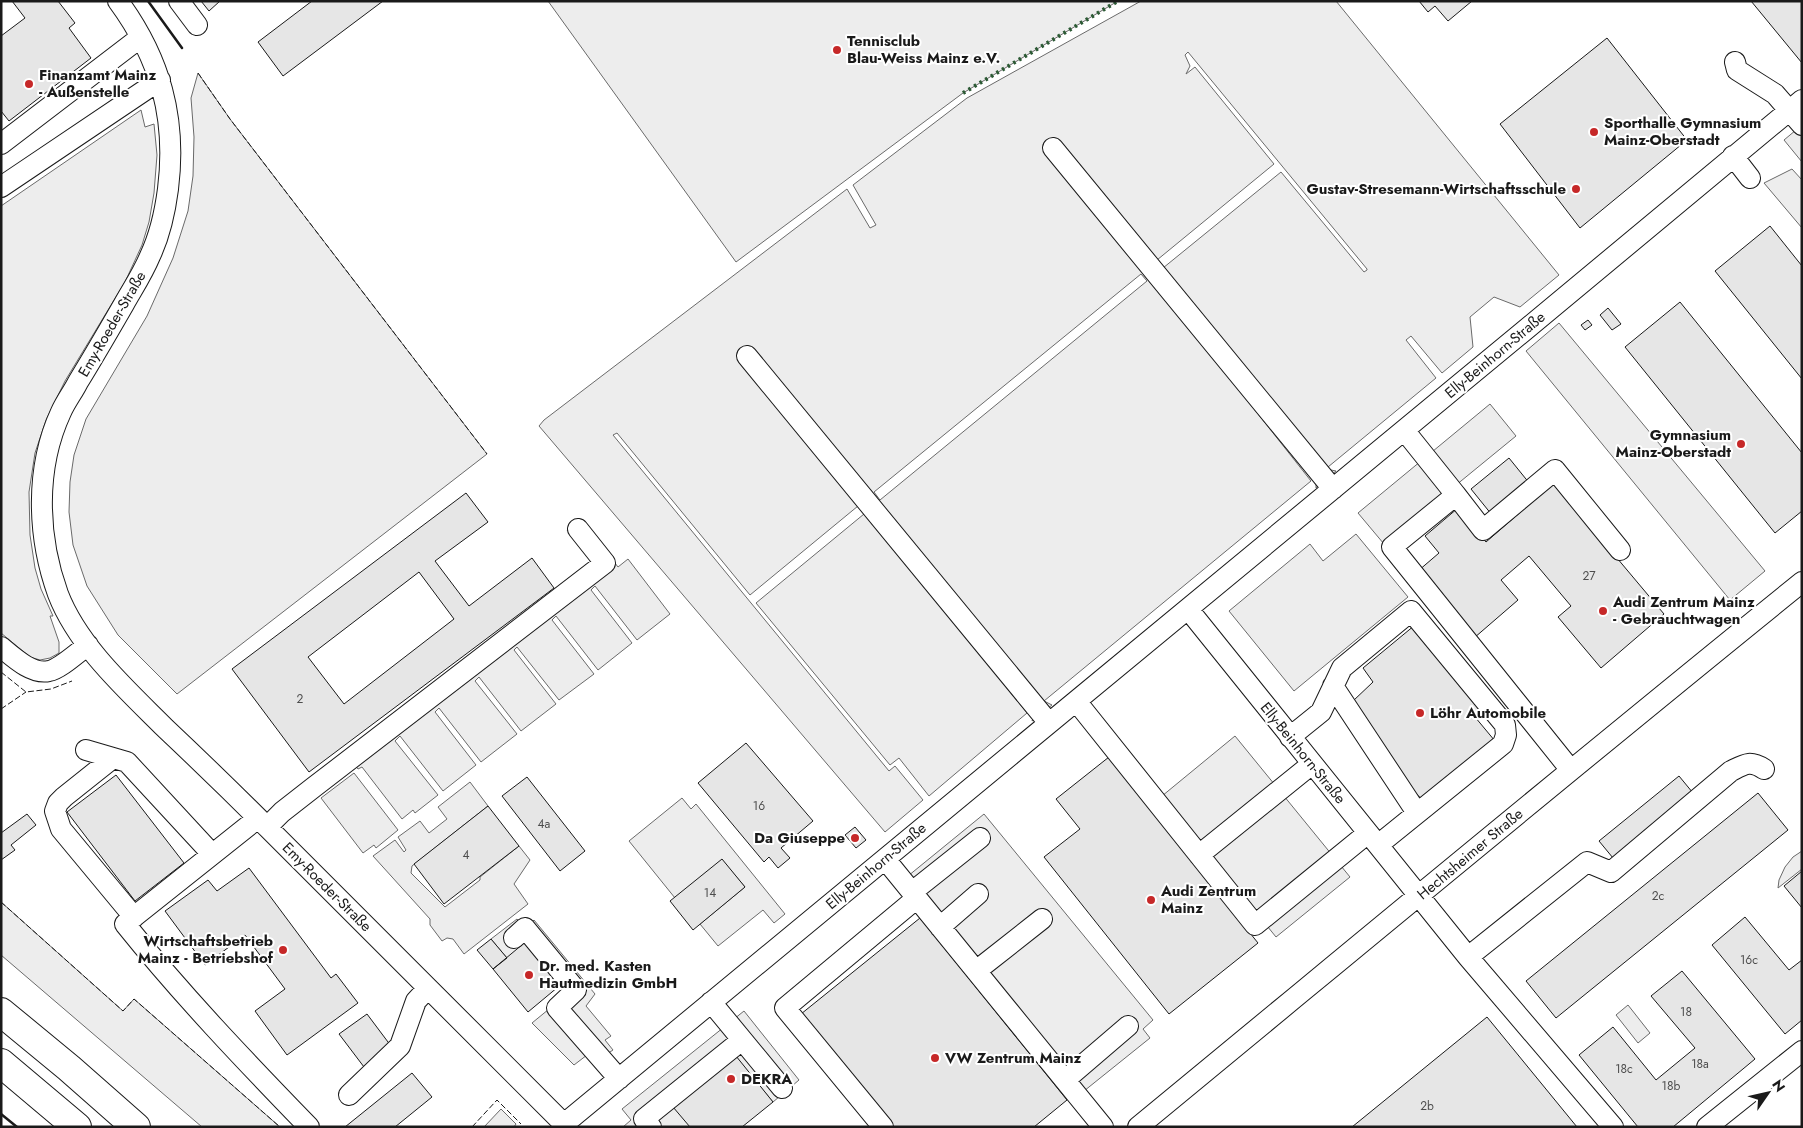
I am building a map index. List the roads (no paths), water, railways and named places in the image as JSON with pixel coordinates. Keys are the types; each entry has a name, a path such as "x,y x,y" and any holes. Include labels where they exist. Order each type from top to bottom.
{"highway":[{"path":"1,1012 70,1068 136,1127"},
{"path":"1,1063 77,1127"}],"street":[{"name":"Emy-Roeder-Straße","path":"118,1 142,37 160,80 170,131 171,152 164,217 151,255 61,412 49,447 42,481 42,518 49,562 58,593 68,615 88,645 133,696 428,988 558,1123"},
{"path":"179,1 197,25"},
{"path":"4,136 142,37"},
{"path":"1735,62 1737,70 1775,94 1798,112"},
{"path":"1,188 160,80"},
{"name":"Elly-Beinhorn-Straße","path":"558,1123 619,1079 1733,156 1798,112"},
{"path":"1053,148 1333,488"},
{"path":"1733,156 1750,178"},
{"path":"747,356 1050,723"},
{"path":"1404,430 1484,530 1555,470 1620,550"},
{"path":"1456,495 1392,547 1570,769"},
{"path":"309,1127 220,1035 125,924 212,854 262,822 282,812 605,563 578,529"},
{"name":"Hechtsheimer Straße","path":"1138,1127 1419,897 1570,769 1802,582"},
{"name":"Elly-Beinhorn-Straße","path":"1188,609 1468,957 1613,1127"},
{"path":"1076,701 1255,925 1373,839 1417,813 1503,744 1506,734 1504,725 1411,611 1342,668 1321,712 1290,737"},
{"path":"1,647 22,663 38,671 49,671 88,645"},
{"path":"1333,686 1417,813"},
{"path":"86,750 127,762 212,854"},
{"path":"113,758 64,797 58,803 55,811 61,829 134,917"},
{"path":"1468,957 1586,862 1610,872 1731,771 1745,764 1755,763 1764,769"},
{"path":"1199,855 1312,764"},
{"path":"883,1127 785,1008 980,838"},
{"path":"885,858 1103,1127"},
{"path":"940,927 978,894"},
{"path":"976,971 1042,919"},
{"path":"514,938 525,928 576,990 557,1008 619,1079"},
{"path":"349,1095 400,1046 416,1001 428,988"},
{"path":"711,1002 782,1088"},
{"path":"1065,1080 1128,1026"},
{"path":"651,1127 644,1119 742,1040"},
{"path":"1707,1127 1802,1051"}],"place":[{"name":"Tennisclub Blau-Weiss Mainz e.V.","path":"837,50"},
{"name":"Finanzamt Mainz - Außenstelle","path":"29,84"},
{"name":"Sporthalle Gymnasium Mainz-Oberstadt","path":"1594,132"},
{"name":"Gustav-Stresemann-Wirtschaftsschule","path":"1576,189"},
{"name":"Gymnasium Mainz-Oberstadt","path":"1741,444"},
{"name":"Audi Zentrum Mainz - Gebrauchtwagen","path":"1603,611"},
{"name":"Löhr Automobile","path":"1420,713"},
{"name":"Da Giuseppe","path":"855,838"},
{"name":"Audi Zentrum Mainz","path":"1151,900"},
{"name":"Wirtschaftsbetrieb Mainz - Betriebshof","path":"283,950"},
{"name":"Dr. med. Kasten Hautmedizin GmbH","path":"529,975"},
{"name":"VW Zentrum Mainz","path":"935,1058"},
{"name":"DEKRA","path":"731,1079"}]}
